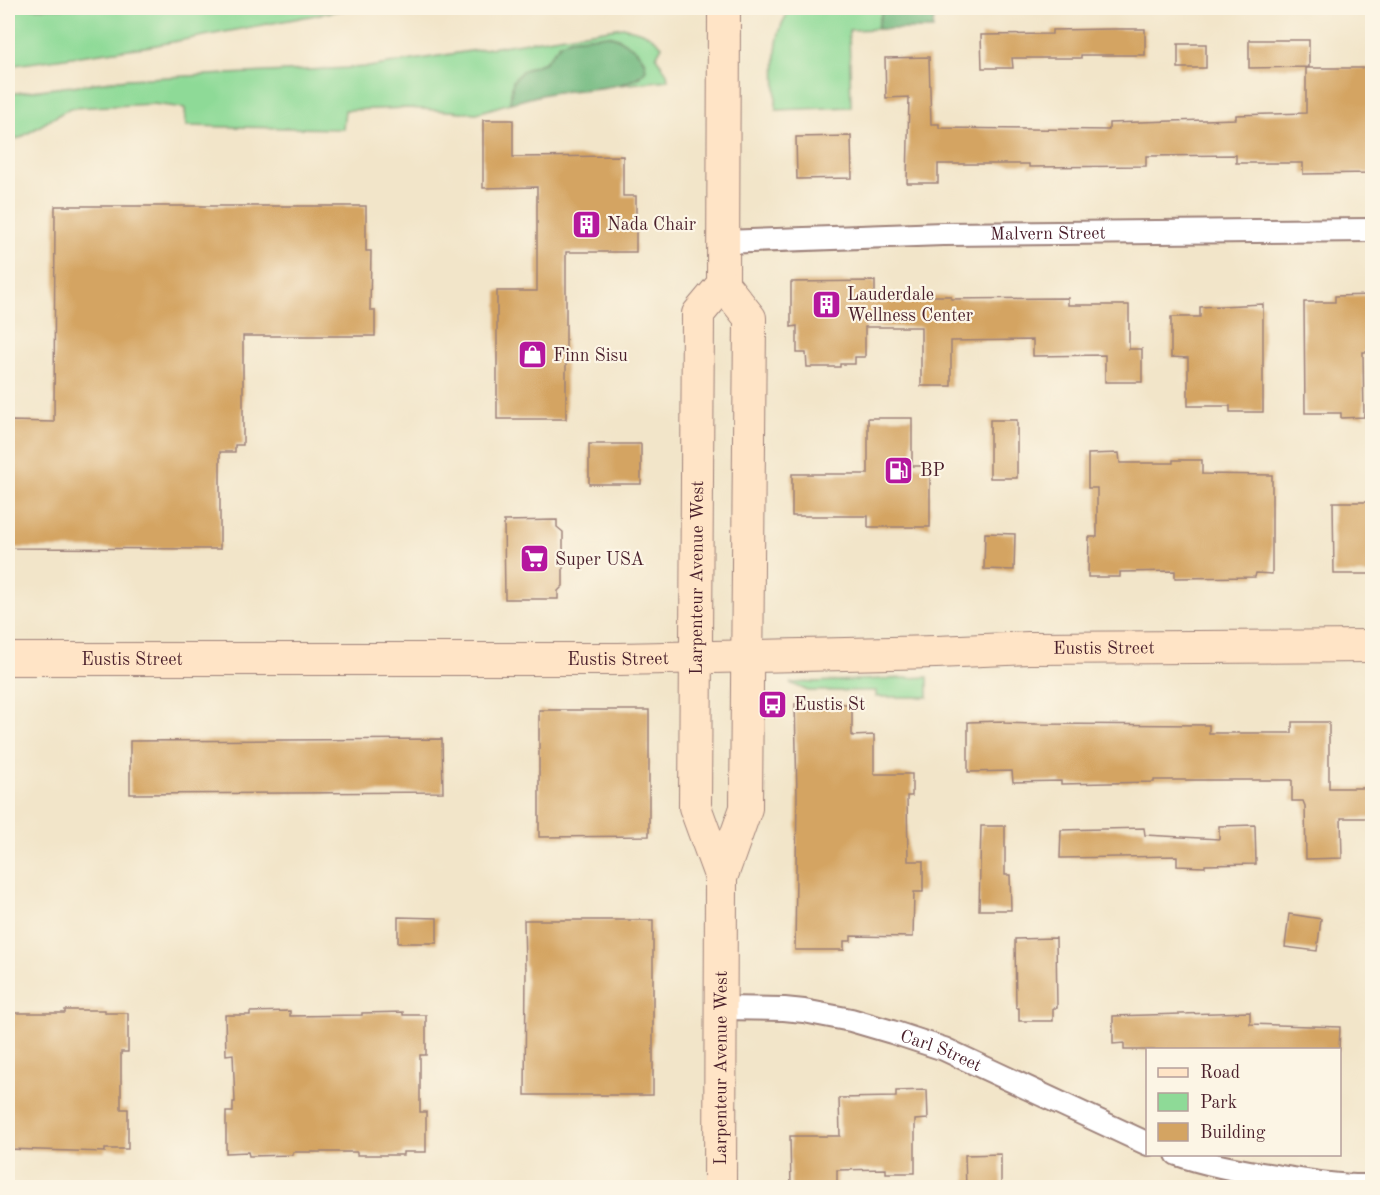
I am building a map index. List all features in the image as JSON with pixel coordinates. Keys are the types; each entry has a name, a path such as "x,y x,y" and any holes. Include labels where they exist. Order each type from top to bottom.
{"main road":[{"path":"723,284 724,8"},
{"name":"Larpenteur Avenue West","path":"720,1188 721,878 746,808 750,318 723,284 698,314 695,658 695,807 721,878"},
{"name":"Eustis Street","path":"8,659 695,658 1029,648 1372,646"}],"street":[{"name":"Malvern Street","path":"724,242 943,234 1372,230"},
{"name":"Carl Street","path":"721,1008 804,1011 851,1020 892,1032 944,1049 1146,1143"},
{"path":"1180,1156 1255,1173 1313,1182 1372,1186"}],"green space":[{"path":"8,8 353,8 151,46 8,66"},
{"path":"792,8 883,8 877,29 849,30 851,107 776,110 777,42 785,18"},
{"path":"883,8 938,8 934,12 933,29 877,29"},
{"path":"623,27 644,33 654,38 662,46 656,57 667,73 668,80 620,85 640,77 646,62 636,50 609,35 570,39 560,44 545,62 522,71 513,81 510,103 477,113 407,108 345,110 343,129 186,126 185,108 153,104 70,108 20,138 8,140 8,94 128,79 369,67"},
{"path":"609,35 627,44 642,58 646,70 638,77 615,86 551,93 510,103 513,81 522,71 545,62 560,44 570,39"},
{"path":"928,677 928,697 876,697 876,691 808,691 790,683"}],"building":[{"path":"1145,29 1145,55 1012,58 1013,68 982,68 981,35 1052,34 1052,30"},
{"path":"1249,40 1309,40 1309,67 1249,68"},
{"path":"1178,44 1206,44 1206,68 1178,68"},
{"path":"929,57 931,124 939,124 939,128 1109,130 1109,123 1236,119 1236,115 1306,113 1306,68 1372,68 1372,173 1303,174 1303,163 1236,163 1236,155 1146,156 1146,166 1029,167 1029,164 938,164 938,183 907,183 909,97 886,98 885,58"},
{"path":"483,120 513,120 513,157 623,156 623,196 636,196 636,252 566,252 566,419 497,419 497,291 537,291 537,187 483,188"},
{"path":"851,136 852,178 797,179 796,137"},
{"path":"55,206 366,206 366,251 371,251 370,310 375,310 375,336 243,336 243,445 235,445 235,452 220,452 220,549 8,548 8,421 54,422"},
{"path":"875,281 875,296 951,296 951,299 1068,298 1068,305 1129,305 1129,349 1142,349 1142,382 1105,382 1105,355 1033,356 1033,340 951,341 951,386 921,386 921,327 865,327 865,357 855,357 855,364 840,364 840,367 807,367 806,353 797,353 797,326 791,327 791,282"},
{"path":"1371,295 1371,352 1363,352 1364,417 1341,418 1341,413 1305,413 1304,302 1335,302 1335,296"},
{"path":"1263,304 1263,412 1230,412 1230,406 1188,406 1188,358 1171,357 1171,317 1200,317 1200,307"},
{"name":"BP","path":"868,418 912,418 912,466 930,466 930,527 868,527 868,516 792,516 792,474 868,474"},
{"path":"990,420 1017,420 1017,478 990,478"},
{"path":"589,444 641,444 641,484 589,484"},
{"path":"1119,453 1120,463 1173,463 1173,460 1202,460 1202,474 1272,475 1272,574 1256,573 1255,577 1175,578 1175,571 1120,572 1120,577 1088,577 1089,537 1097,537 1097,488 1088,488 1088,454"},
{"path":"1333,502 1372,502 1372,574 1334,574"},
{"name":"Super USA","path":"557,520 557,527 563,532 563,586 558,591 558,599 505,599 504,521"},
{"path":"985,533 1015,534 1014,570 984,569"},
{"path":"795,704 852,704 852,736 874,735 874,774 912,774 912,796 907,796 908,861 923,861 923,892 914,892 913,937 851,936 851,941 844,941 844,950 795,950 797,795"},
{"path":"539,710 649,710 649,836 539,837"},
{"path":"1004,721 1004,723 1036,724 1209,725 1209,733 1292,733 1292,722 1329,722 1329,788 1372,788 1372,818 1341,818 1342,858 1306,859 1305,806 1303,801 1292,801 1292,780 1154,780 1154,782 1061,784 1061,781 1013,782 1012,771 968,772 968,722"},
{"path":"442,739 443,792 130,794 130,741"},
{"path":"1255,825 1256,864 1177,866 1177,856 1060,858 1061,830 1144,828 1145,835 1219,839 1219,826"},
{"path":"981,826 1005,826 1005,875 1010,875 1011,910 979,910"},
{"path":"1289,914 1321,919 1317,951 1285,947"},
{"path":"398,917 437,918 437,943 398,943"},
{"path":"524,920 653,920 653,1095 525,1095"},
{"path":"1056,938 1057,1008 1053,1008 1053,1021 1019,1021 1019,1008 1016,1008 1015,939"},
{"path":"65,1010 105,1010 105,1013 128,1013 128,1052 121,1052 121,1109 128,1109 128,1149 105,1149 105,1152 8,1149 8,1013 65,1013"},
{"path":"290,1011 290,1016 403,1012 403,1015 426,1015 426,1055 420,1055 420,1112 426,1112 426,1152 403,1152 403,1155 357,1155 357,1152 293,1152 293,1155 249,1156 248,1152 226,1153 226,1112 233,1112 233,1102 235,1102 233,1054 226,1055 225,1015"},
{"path":"1250,1012 1250,1024 1340,1027 1339,1048 1124,1050 1124,1043 1113,1044 1113,1016"},
{"path":"927,1090 928,1119 915,1120 915,1173 886,1173 886,1169 837,1170 837,1188 791,1188 790,1136 840,1136 839,1098 896,1097 896,1091"},
{"path":"1001,1154 1001,1188 966,1188 965,1155"}],"place":[{"name":"Nada Chair","path":"586,224"},
{"name":"Lauderdale Wellness Center","path":"826,304"},
{"name":"Finn Sisu","path":"532,355"},
{"name":"BP","path":"899,470"},
{"name":"Super USA","path":"534,559"},
{"name":"Eustis St","path":"773,704"}]}
